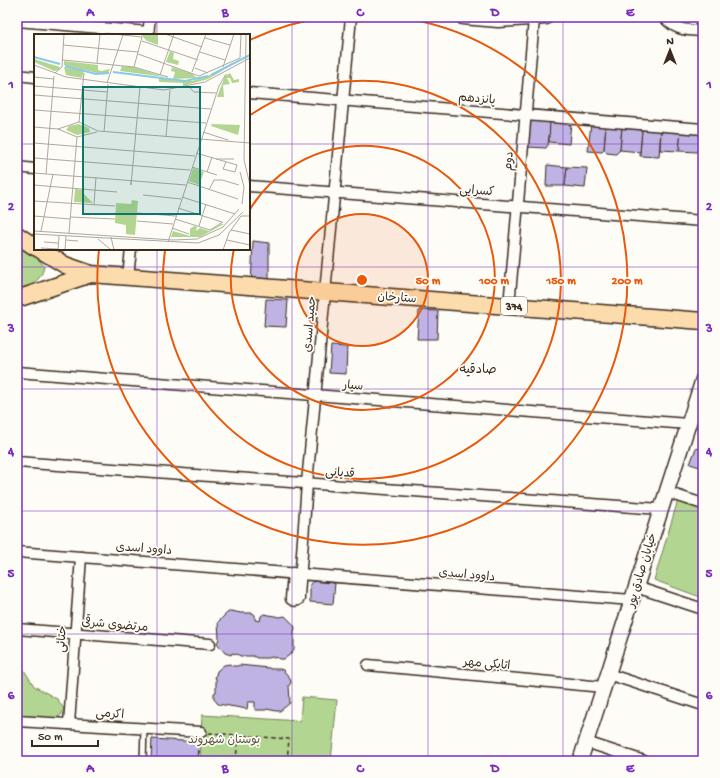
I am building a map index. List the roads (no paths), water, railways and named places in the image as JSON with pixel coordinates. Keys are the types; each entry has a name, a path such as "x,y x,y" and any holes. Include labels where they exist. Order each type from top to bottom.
{"main road":[{"path":"462,17 498,20 540,18"},
{"path":"17,235 34,245"},
{"path":"41,250 65,265 91,274"},
{"path":"17,299 91,274"},
{"name":"ستارخان","path":"91,274 703,321"},
{"name":"خیابان صادق پور","path":"580,761 688,424 699,405 703,379"}],"street":[{"path":"17,22 148,33 150,17"},
{"name":"حمید اسدی","path":"297,573 307,483 351,17"},
{"path":"664,17 677,28 703,31"},
{"name":"دوم","path":"509,306 525,115 540,18"},
{"path":"17,75 34,76"},
{"name":"پانزدهم","path":"250,93 703,129"},
{"path":"17,167 34,169"},
{"name":"کسرایی","path":"250,186 703,221"},
{"path":"128,277 131,250"},
{"name":"سیار","path":"17,372 688,424"},
{"name":"قدیانی","path":"17,462 660,509"},
{"path":"666,492 703,504"},
{"name":"داوود اسدی","path":"17,552 297,573 634,594 703,609"},
{"name":"ختائی","path":"68,724 80,556"},
{"name":"مرتضوی شرقی","path":"17,629 210,644"},
{"name":"اتابکی مهر","path":"368,666 606,680 703,705"},
{"name":"اکرمی","path":"17,721 200,732"},
{"path":"586,742 644,761"}],"lane":[{"path":"143,761 144,728"}],"district":[{"name":"صادقیه","path":"478,368"}],"park label":[{"name":"بوستان شهروند","path":"224,739"}]}
